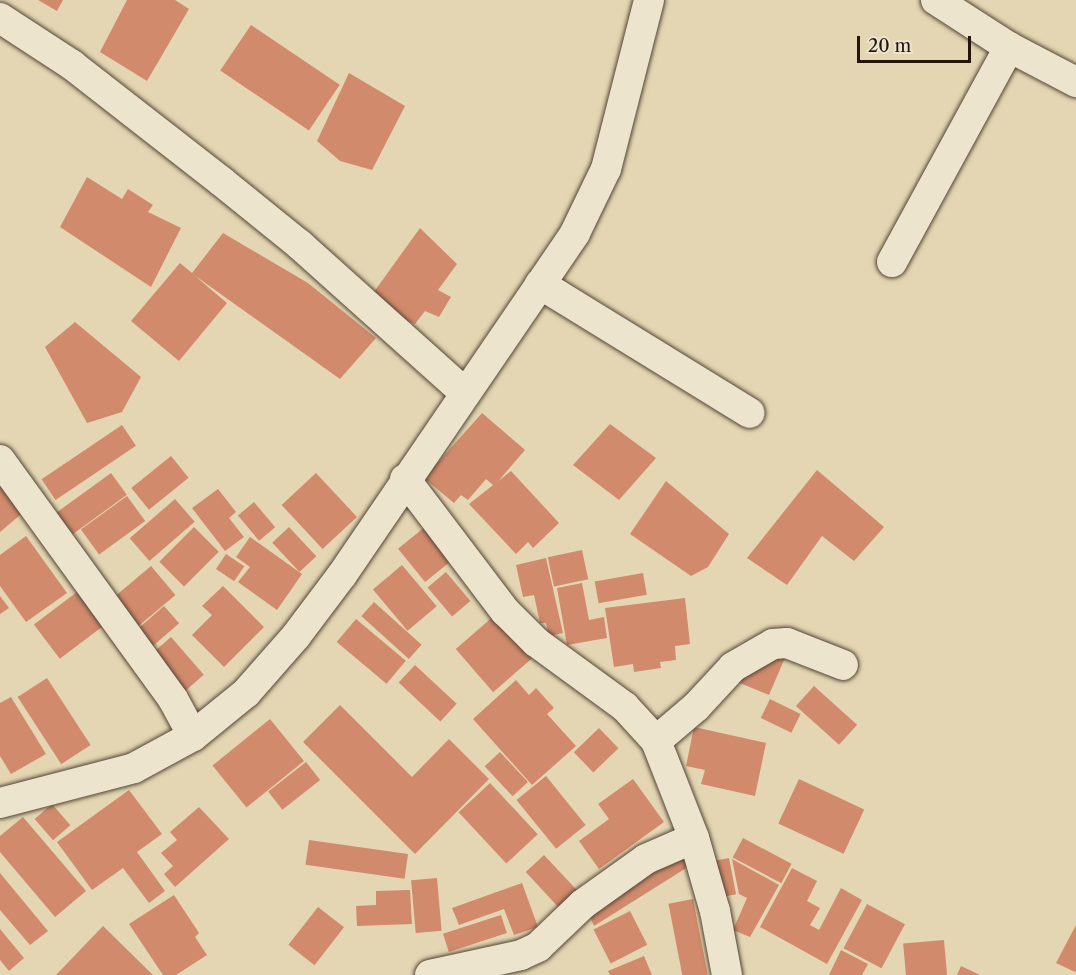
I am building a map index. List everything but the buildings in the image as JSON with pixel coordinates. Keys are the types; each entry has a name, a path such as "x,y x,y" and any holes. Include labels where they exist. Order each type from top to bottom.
{"street":[{"path":"0,803 134,768 193,736 246,693 296,636 342,575 464,392 575,233 606,169 649,0"},
{"path":"936,0 1009,48 1076,82"},
{"path":"0,18 72,65 221,181 300,245 464,392"},
{"path":"892,262 1009,48"},
{"path":"540,284 750,413"},
{"path":"0,460 173,699 193,736"},
{"path":"405,479 505,611 536,642 625,707 656,741 694,838 715,911 727,975"},
{"path":"656,741 696,707 733,666 773,644 787,643 843,665"},
{"path":"430,975 521,955 538,947 583,904 620,877 646,859 694,838"}]}
